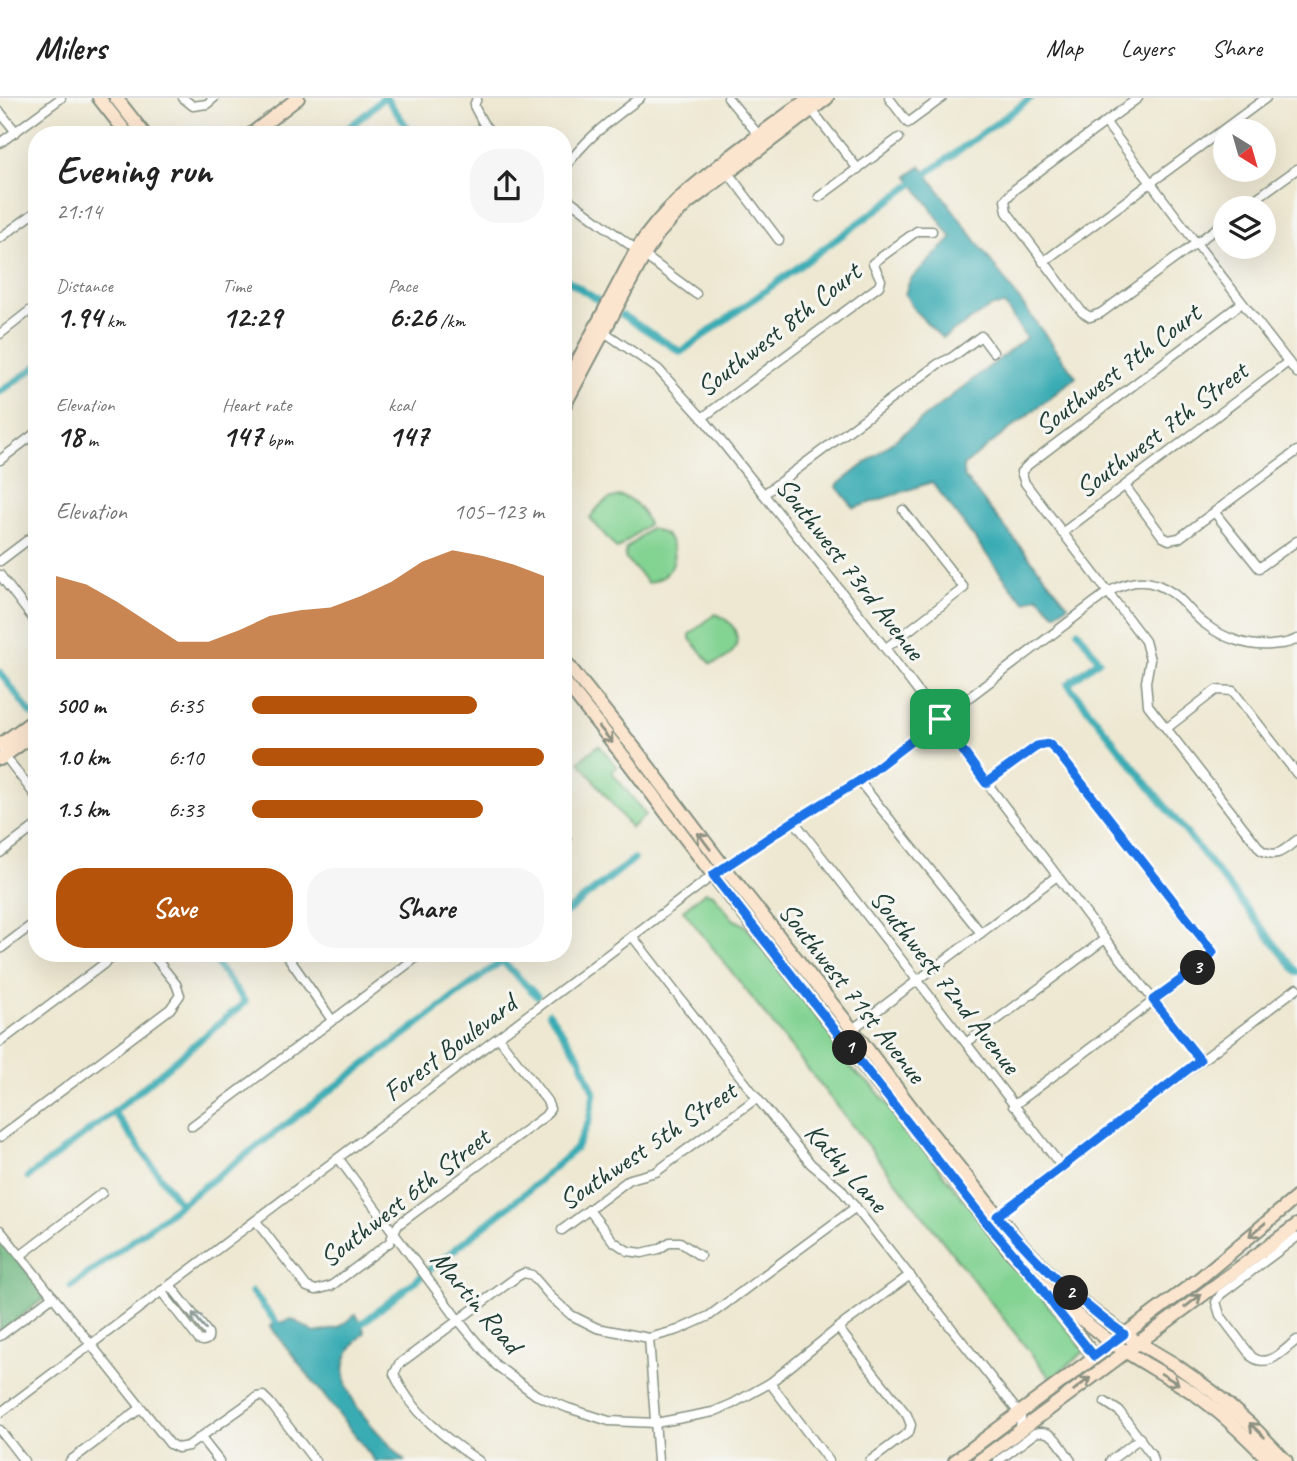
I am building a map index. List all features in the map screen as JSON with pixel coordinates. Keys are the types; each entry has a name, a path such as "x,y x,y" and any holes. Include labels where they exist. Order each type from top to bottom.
{"main road":[{"path":"99,98 121,126"},
{"path":"116,98 138,126"},
{"path":"262,126 298,98"},
{"path":"572,374 641,252 675,215 725,168 810,104 827,98"},
{"path":"572,388 599,329"},
{"name":"Southwest 71st Avenue","path":"572,670 639,754 719,871"},
{"name":"Southwest 71st Avenue","path":"572,691 847,1033 1030,1254 1074,1295 1124,1334 1174,1364 1213,1392 1251,1424 1286,1461"},
{"path":"1,752 28,726"},
{"path":"1,752 28,737"},
{"name":"Southwest 71st Avenue","path":"847,1033 1010,1251 1034,1278 1112,1342 1212,1407 1270,1461"},
{"path":"955,1461 1218,1264 1297,1198"},
{"path":"979,1461 1297,1225"},
{"path":"1010,1251 1019,1255 1030,1254"},
{"path":"1034,1278 1094,1356"}],"street":[{"path":"0,144 61,98"},
{"path":"183,98 193,106 207,104 214,98"},
{"path":"572,156 597,131 640,98"},
{"path":"728,98 763,139"},
{"path":"889,98 908,123 942,98"},
{"path":"1138,98 1015,189 1005,200 1007,212 1082,312 1090,317 1101,313 1213,231"},
{"path":"1043,262 1266,98"},
{"path":"475,102 486,126"},
{"path":"810,104 858,169"},
{"path":"0,112 16,132"},
{"path":"1106,123 1297,373"},
{"path":"819,197 900,138"},
{"path":"725,168 779,240"},
{"path":"1260,196 1297,169"},
{"path":"572,202 696,294"},
{"path":"0,238 28,218"},
{"name":"Southwest 8th Court","path":"702,418 879,285 881,280 873,263 917,231 932,231"},
{"name":"Southwest 7th Court","path":"1062,533 1025,483 1021,472 1242,303"},
{"path":"0,334 28,312"},
{"name":"Southwest 73rd Avenue","path":"599,329 658,369 702,418 886,648 986,783 1200,1060"},
{"path":"764,494 938,364 981,337 993,352"},
{"name":"Southwest 7th Street","path":"1062,533 1288,362"},
{"path":"0,460 28,439"},
{"path":"1125,486 1163,537 1169,540 1179,538 1297,451"},
{"path":"886,648 964,588 903,510"},
{"path":"1215,513 1259,568 1297,541"},
{"path":"1062,533 1145,641 1150,660 1146,682 1148,705 1261,850 1276,855 1297,840"},
{"path":"0,561 28,540"},
{"path":"0,575 28,612"},
{"path":"1108,592 1124,584 1146,581 1173,594 1204,624 1228,638 1260,646 1295,644"},
{"name":"Forest Boulevard","path":"91,1344 719,871 859,781 1108,592"},
{"path":"1167,728 1216,691 1233,691 1297,774"},
{"path":"986,783 1037,746 1049,744 1213,952 1203,964 1013,1106"},
{"path":"1,752 28,786"},
{"path":"859,781 981,933"},
{"name":"Southwest 72nd Avenue","path":"794,821 1062,1167"},
{"path":"0,853 28,832"},
{"path":"847,1033 1057,876"},
{"path":"0,949 28,928"},
{"name":"Kathy Lane","path":"632,936 757,1098 811,1164 840,1188 856,1207 1018,1413"},
{"path":"965,1043 1105,939"},
{"path":"0,1042 106,962"},
{"path":"0,1137 170,1009 180,995 176,984 158,962"},
{"path":"292,962 332,1020"},
{"path":"192,1126 410,962"},
{"path":"997,1216 1297,988"},
{"name":"Southwest 6th Street","path":"256,1221 307,1287 316,1290 331,1286 341,1279 390,1242 399,1224 550,1110 547,1101 499,1038"},
{"name":"Southwest 5th Street","path":"562,1230 630,1180 656,1172 757,1098"},
{"name":"Martin Road","path":"339,1159 458,1321 496,1365 536,1395 609,1421 656,1423 713,1412 752,1394 910,1275"},
{"path":"20,1256 102,1193"},
{"path":"479,1461 454,1445 426,1420 399,1386 394,1374 399,1364 518,1276 524,1273 532,1275 571,1315 597,1328 649,1338 678,1330 709,1316 856,1207"},
{"path":"589,1210 613,1241 628,1251 642,1253 659,1249 670,1242 680,1242 700,1256"},
{"path":"0,1230 170,1444 178,1448 188,1446 257,1397 263,1396 315,1461"},
{"path":"1297,1237 1221,1294 1216,1302 1220,1315 1252,1357 1262,1362 1273,1359 1297,1340"},
{"path":"161,1292 199,1340 206,1340 208,1333 170,1285"},
{"path":"0,1336 53,1296"},
{"path":"838,1328 907,1415 911,1425 909,1432 870,1461"},
{"path":"649,1338 658,1461"},
{"path":"0,1413 91,1344"},
{"path":"770,1383 829,1461"},
{"path":"1105,1402 1119,1412 1152,1454 1153,1461"},
{"path":"70,1461 141,1408"},
{"path":"1020,1431 1018,1413 1038,1417"},
{"path":"0,1430 24,1461"},
{"path":"998,1461 1035,1433 1042,1431 1051,1434 1071,1461"},
{"path":"201,1438 219,1461"},
{"path":"1110,1461 1140,1438"}],"green space":[{"path":"621,496 638,506 648,524 617,549 590,518 603,503"},
{"path":"650,528 667,537 674,556 668,572 648,583 625,558 626,549"},
{"path":"715,614 728,621 736,632 737,639 733,651 727,657 711,664 690,639 690,634"},
{"path":"599,745 617,767 612,772 646,815 631,828 579,761"},
{"path":"705,892 713,894 733,919 745,925 834,1038 849,1065 872,1085 1085,1351 1051,1379 683,910"},
{"path":"0,1238 41,1289 45,1298 0,1332"}],"water":[{"path":"921,166 1076,377 963,466 964,477 1068,605 1055,614 1038,596 1025,602 932,482 854,508 836,486 1026,338 1005,305 993,306 942,338 914,310 905,294 910,280 952,238 908,176"},
{"path":"356,1314 365,1332 348,1354 344,1369 346,1384 361,1412 405,1461 375,1461 270,1326 292,1319 315,1333 338,1328"}],"waterway":[{"path":"350,126 383,98"},
{"path":"386,98 406,126"},
{"path":"622,315 681,352 1031,98"},
{"path":"572,283 599,301"},
{"path":"0,392 28,372"},
{"path":"1078,631 1099,660 1068,684 1297,972"},
{"path":"0,672 28,710"},
{"path":"572,908 634,859"},
{"path":"28,1177 114,1112 245,1002 215,962"},
{"path":"71,1287 500,962"},
{"path":"503,962 537,996"},
{"path":"355,1329 529,1190 576,1148 589,1121 594,1093 580,1058 549,1013"},
{"path":"114,1112 180,1204"},
{"path":"252,1292 283,1331"}],"route":[{"path":"940,719 986,783 1037,746 1049,744 1213,952 1203,964 1153,1000 1200,1060 997,1216 1052,1276 1124,1334 1094,1356 713,875 859,781 940,719"}]}
